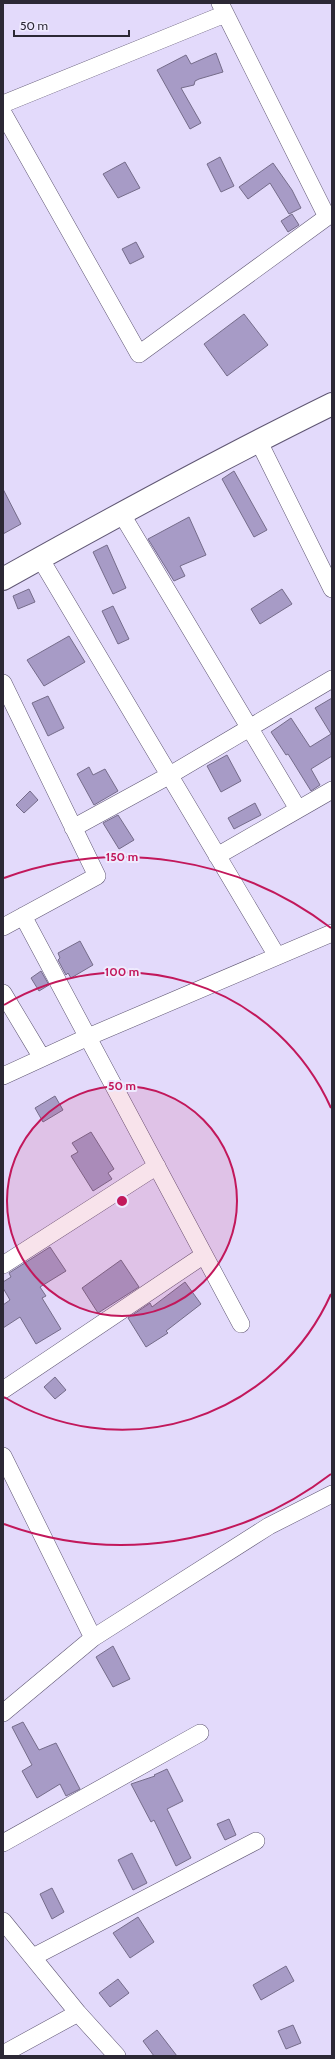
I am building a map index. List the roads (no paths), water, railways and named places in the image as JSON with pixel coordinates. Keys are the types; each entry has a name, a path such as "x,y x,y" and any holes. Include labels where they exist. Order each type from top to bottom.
{"main road":[{"path":"3,579 121,513 258,440 332,404"}],"street":[{"path":"3,104 223,9 326,217 139,354 3,113"},
{"path":"258,440 332,589"},
{"path":"121,513 298,809"},
{"path":"40,558 277,956"},
{"path":"73,828 170,775 332,679"},
{"path":"3,683 97,876 3,927"},
{"path":"217,856 332,790"},
{"path":"23,916 241,1324"},
{"path":"3,1076 88,1037 332,933"},
{"path":"3,993 42,1058"},
{"path":"3,1265 157,1166"},
{"path":"3,1390 204,1255"},
{"path":"3,1456 93,1638"},
{"path":"3,1713 93,1638 269,1526 332,1494"},
{"path":"3,1843 200,1733"},
{"path":"32,1957 256,1840"},
{"path":"3,1921 78,2013 117,2056"},
{"path":"3,2054 78,2013"}]}
